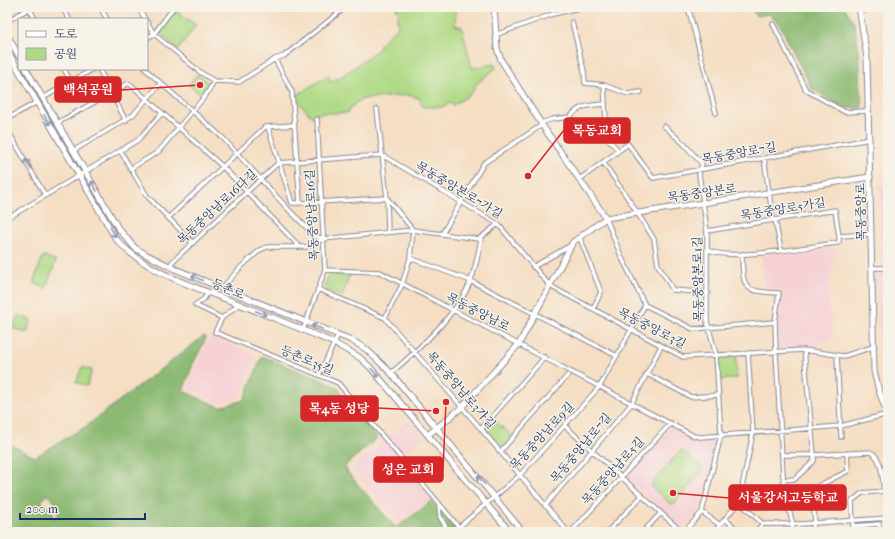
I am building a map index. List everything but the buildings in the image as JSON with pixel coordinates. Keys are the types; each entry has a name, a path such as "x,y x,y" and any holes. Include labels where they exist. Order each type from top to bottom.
{"main road":[{"path":"428,435 437,429 462,406 519,344 572,244 606,218 541,124 502,60 497,48 495,35 494,7"},
{"name":"목동중앙로","path":"859,7 867,58 874,371 879,392 888,414"},
{"path":"7,35 18,54"},
{"name":"등촌로","path":"7,50 18,69"},
{"name":"등촌로","path":"19,70 116,239 124,248 152,267 208,292 334,343 359,357 370,367 510,532"},
{"name":"등촌로","path":"27,70 118,228 126,239 143,254 338,335 366,350 391,373 523,532"},
{"name":"목동중앙본로","path":"606,218 870,177"}],"street":[{"path":"62,7 68,18"},
{"path":"100,7 106,18"},
{"path":"138,7 145,18"},
{"path":"148,37 154,34 174,7"},
{"path":"148,24 154,34 200,72 214,81 239,82 275,59 284,56 294,49 345,7"},
{"path":"495,35 552,14 583,7"},
{"path":"688,7 716,113"},
{"path":"7,21 30,8 35,18"},
{"path":"572,22 584,71 585,83 604,85 628,94 641,92"},
{"path":"774,24 806,90 845,112 869,111"},
{"path":"275,59 292,92 300,203"},
{"path":"65,70 71,82"},
{"path":"43,98 91,70"},
{"path":"100,70 126,120"},
{"path":"146,70 193,110 237,153 316,236 323,239"},
{"path":"130,169 158,152 193,110 214,81"},
{"path":"73,151 126,120 161,83"},
{"path":"57,123 129,84 223,167 300,247"},
{"path":"580,179 618,150 607,138 604,85"},
{"path":"7,119 37,102"},
{"path":"442,234 484,163 541,124 570,117 575,110 587,106 605,104"},
{"path":"377,109 387,198 388,232"},
{"path":"7,217 121,152 143,136 162,113"},
{"name":"목동중앙남로16길","path":"302,330 325,270 317,119"},
{"path":"168,218 265,127 294,125"},
{"path":"664,126 694,154 702,164 701,169"},
{"path":"268,127 278,163 292,203 387,198 411,224 414,230 410,258 403,283 385,318"},
{"path":"7,128 45,195"},
{"name":"목동중앙로7길","path":"618,150 628,144 653,178 870,139"},
{"path":"121,152 147,196 193,243"},
{"path":"278,163 382,155"},
{"name":"목동중앙본로7가길","path":"382,155 498,224 550,286"},
{"path":"764,158 769,193 781,250"},
{"path":"603,162 638,212 654,239 658,264 673,290 708,293"},
{"name":"목동중앙남로16다길","path":"170,266 278,163"},
{"name":"목동중앙본로1길","path":"701,169 699,174 707,231 708,250 708,327 716,354 721,435 702,512"},
{"name":"목동중앙로5가길","path":"707,231 835,210 839,236"},
{"path":"606,218 621,256 645,305 693,329 775,322"},
{"path":"222,288 242,266 260,250 267,247 306,247 323,239 414,230 479,239 498,224"},
{"path":"708,250 716,254 742,254 837,243 839,242 839,236 871,234"},
{"path":"580,238 601,292 593,309"},
{"path":"391,373 415,353 454,310 471,281 481,240 479,239"},
{"path":"533,266 572,244"},
{"path":"742,254 742,278 746,285 754,292 779,293 775,322 776,352 784,488 793,524 792,532"},
{"path":"410,258 471,281 617,356"},
{"path":"872,268 888,268"},
{"name":"목동중앙남로","path":"325,270 380,272 694,436 841,426 888,414"},
{"name":"목동중앙로3길","path":"550,286 661,346 683,356 804,350 848,356 873,347"},
{"name":"목동중앙남로3가길","path":"318,289 385,318 462,406 545,506 569,532"},
{"path":"208,292 204,299 195,305 222,318 239,304"},
{"name":"목동중앙남로9길","path":"495,497 520,475 566,427 600,386 645,305"},
{"name":"등촌로35길","path":"222,318 215,332 338,383 463,532"},
{"path":"319,375 338,335"},
{"path":"632,403 661,346"},
{"path":"784,480 795,479 814,461 804,350"},
{"path":"714,532 739,502 753,433 748,353"},
{"path":"837,355 841,437"},
{"path":"481,429 545,357"},
{"path":"647,374 691,397 719,395"},
{"path":"500,452 568,375"},
{"name":"목동중앙남로7길","path":"545,506 593,452 632,403"},
{"name":"목동중앙남로5길","path":"569,532 671,423"},
{"path":"566,427 683,532 702,512 720,525"},
{"path":"782,456 870,452 875,454 879,459 886,491 858,495 852,501 853,526 879,524 880,532"},
{"path":"784,488 812,488 848,471 846,453"},
{"path":"812,488 814,532"},
{"path":"607,532 642,496"},
{"path":"459,527 495,497"},
{"path":"739,502 763,524 814,523 888,518"},
{"path":"439,504 440,517 449,532"},
{"path":"643,532 661,513"},
{"path":"725,519 740,532"},
{"path":"755,532 763,524"}],"shaded area":[{"path":"888,185 888,262 880,262 879,186"},
{"path":"836,248 828,294 833,337 818,342 819,348 810,346 779,348 779,319 783,290 765,289 761,255"},
{"path":"888,273 888,361 882,365 875,274"},
{"path":"210,336 258,356 241,396 221,403 187,389"},
{"path":"409,420 423,437 399,458 432,498 399,524 352,468"},
{"path":"670,428 693,438 718,437 699,511 682,529 624,476"}],"green space":[{"path":"395,7 456,7 455,25 462,27 472,68 494,64 496,68 476,84 473,91 453,105 449,103 442,107 423,107 419,98 408,95 363,99 355,103 347,113 320,113 312,117 298,102 296,96 328,75 330,82 341,77 380,48 380,44 398,27 397,19 399,13"},
{"path":"751,7 844,7 854,22 859,50 862,108 844,108 812,89 780,25 769,14 756,16"},
{"path":"175,10 196,25 178,50 160,33 160,30"},
{"path":"197,74 210,84 203,96 189,85"},
{"path":"43,256 56,261 46,288 33,283"},
{"path":"329,274 350,274 342,296 326,290 324,286"},
{"path":"18,315 31,320 27,333 13,328"},
{"path":"204,336 206,338 193,364 183,391 220,407 244,400 262,356 336,386 377,438 347,464 345,467 348,473 396,528 432,501 458,532 7,532 7,514 10,510 7,506 7,443 35,457 85,427","holes":["47,494 55,504 58,513 58,517 53,519 53,512 41,501"]},
{"path":"719,355 736,355 737,378 720,380"},
{"path":"82,367 92,370 87,386 76,382"},
{"path":"494,420 512,436 503,447 497,446 484,429"},
{"path":"681,450 701,466 702,471 676,502 671,504 653,488 652,483"}],"place":[{"name":"백석공원","path":"200,85"},
{"name":"목동교회","path":"528,176"},
{"name":"성은 교회","path":"446,402"},
{"name":"목4동 성당","path":"436,411"},
{"name":"서울강서고등학교","path":"673,493"}]}
